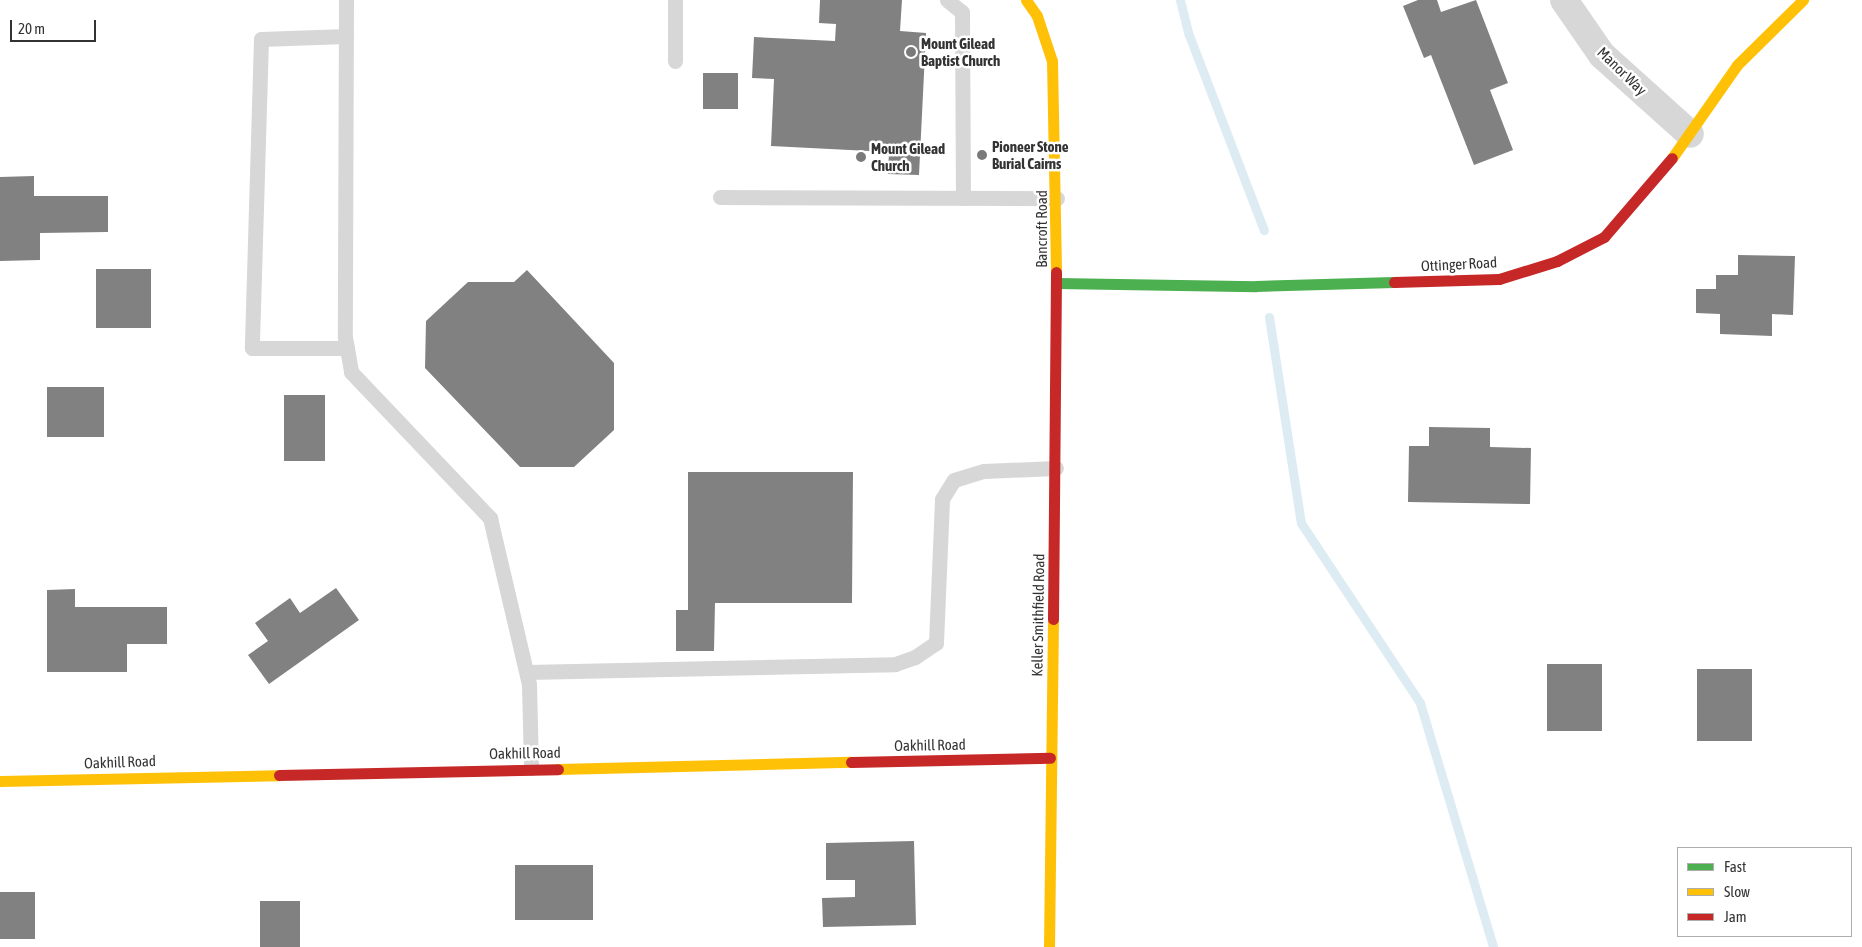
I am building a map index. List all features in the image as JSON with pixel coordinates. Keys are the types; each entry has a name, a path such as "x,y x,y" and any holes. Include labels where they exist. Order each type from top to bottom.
{"street":[{"name":"Bancroft Road","path":"1026,0 1037,16 1052,61 1057,198 1057,284"},
{"name":"Manor Way","path":"1564,0 1602,56 1690,134"},
{"name":"Ottinger Road","path":"1057,284 1256,286 1499,279 1557,262 1604,237 1690,134 1737,65 1803,0"},
{"name":"Keller Smithfield Road","path":"1049,947 1057,284"},
{"name":"Oakhill Road","path":"0,781 1050,758"}],"lane":[{"path":"346,0 347,348 351,372 490,518 526,672 531,768"},
{"path":"675,0 675,61"},
{"path":"947,0 962,12 963,198"},
{"path":"346,36 261,39 252,348 347,348"},
{"path":"720,197 1057,198"},
{"path":"526,672 895,664 915,657 936,643 942,500 954,480 984,471 1056,468"}],"building":[{"path":"820,0 902,0 900,31 926,33 919,175 888,174 889,152 771,146 774,79 752,78 754,37 835,41 836,24 819,23"},
{"path":"1418,0 1437,0 1441,12 1476,0 1508,83 1490,90 1513,150 1474,165 1431,55 1424,58 1403,6"},
{"path":"703,73 738,73 738,109 703,109"},
{"path":"34,176 34,196 108,196 108,232 40,233 40,260 0,261 0,177"},
{"path":"1738,255 1795,256 1793,315 1772,314 1772,336 1720,334 1720,314 1696,313 1696,289 1716,289 1716,275 1738,275"},
{"path":"96,269 151,269 151,328 96,328"},
{"path":"527,270 614,363 614,430 574,467 520,467 425,368 426,321 468,282 514,282"},
{"path":"47,387 104,387 104,437 47,437"},
{"path":"284,395 325,395 325,461 284,461"},
{"path":"1429,427 1490,428 1490,447 1531,448 1530,504 1408,502 1409,446 1429,446"},
{"path":"688,472 853,472 852,603 715,603 714,651 676,651 676,610 688,610"},
{"path":"336,588 359,620 269,684 248,655 268,641 255,623 290,598 300,613"},
{"path":"75,589 75,607 167,607 167,644 127,644 127,672 47,672 47,590"},
{"path":"1547,664 1602,664 1602,731 1547,731"},
{"path":"1697,669 1752,669 1752,741 1697,741"},
{"path":"914,841 916,925 823,927 822,898 855,897 855,880 826,880 826,843"},
{"path":"515,865 593,865 593,920 515,920"},
{"path":"0,892 35,892 35,939 0,939"},
{"path":"260,901 300,901 300,947 260,947"}],"waterway":[{"path":"1180,0 1189,35 1264,230"},
{"path":"1269,317 1301,523 1420,703 1493,947"}],"traffic: fast":[{"path":"1057,283 1256,286 1394,282"}],"traffic: slow":[{"path":"1026,0 1037,16 1052,61 1056,272"},
{"path":"1672,158 1737,65 1803,0"},
{"path":"1049,947 1053,619"},
{"path":"558,769 851,762"},
{"path":"0,781 279,775"}],"traffic: jam":[{"path":"1394,282 1499,279 1557,261 1604,237 1672,158"},
{"path":"1053,619 1056,272"},
{"path":"851,762 1050,758"},
{"path":"279,775 558,769"}],"place":[{"name":"Mount Gilead Baptist Church","path":"911,52"},
{"name":"Pioneer Stone Burial Cairns","path":"982,155"},
{"name":"Mount Gilead Church","path":"861,157"}]}
